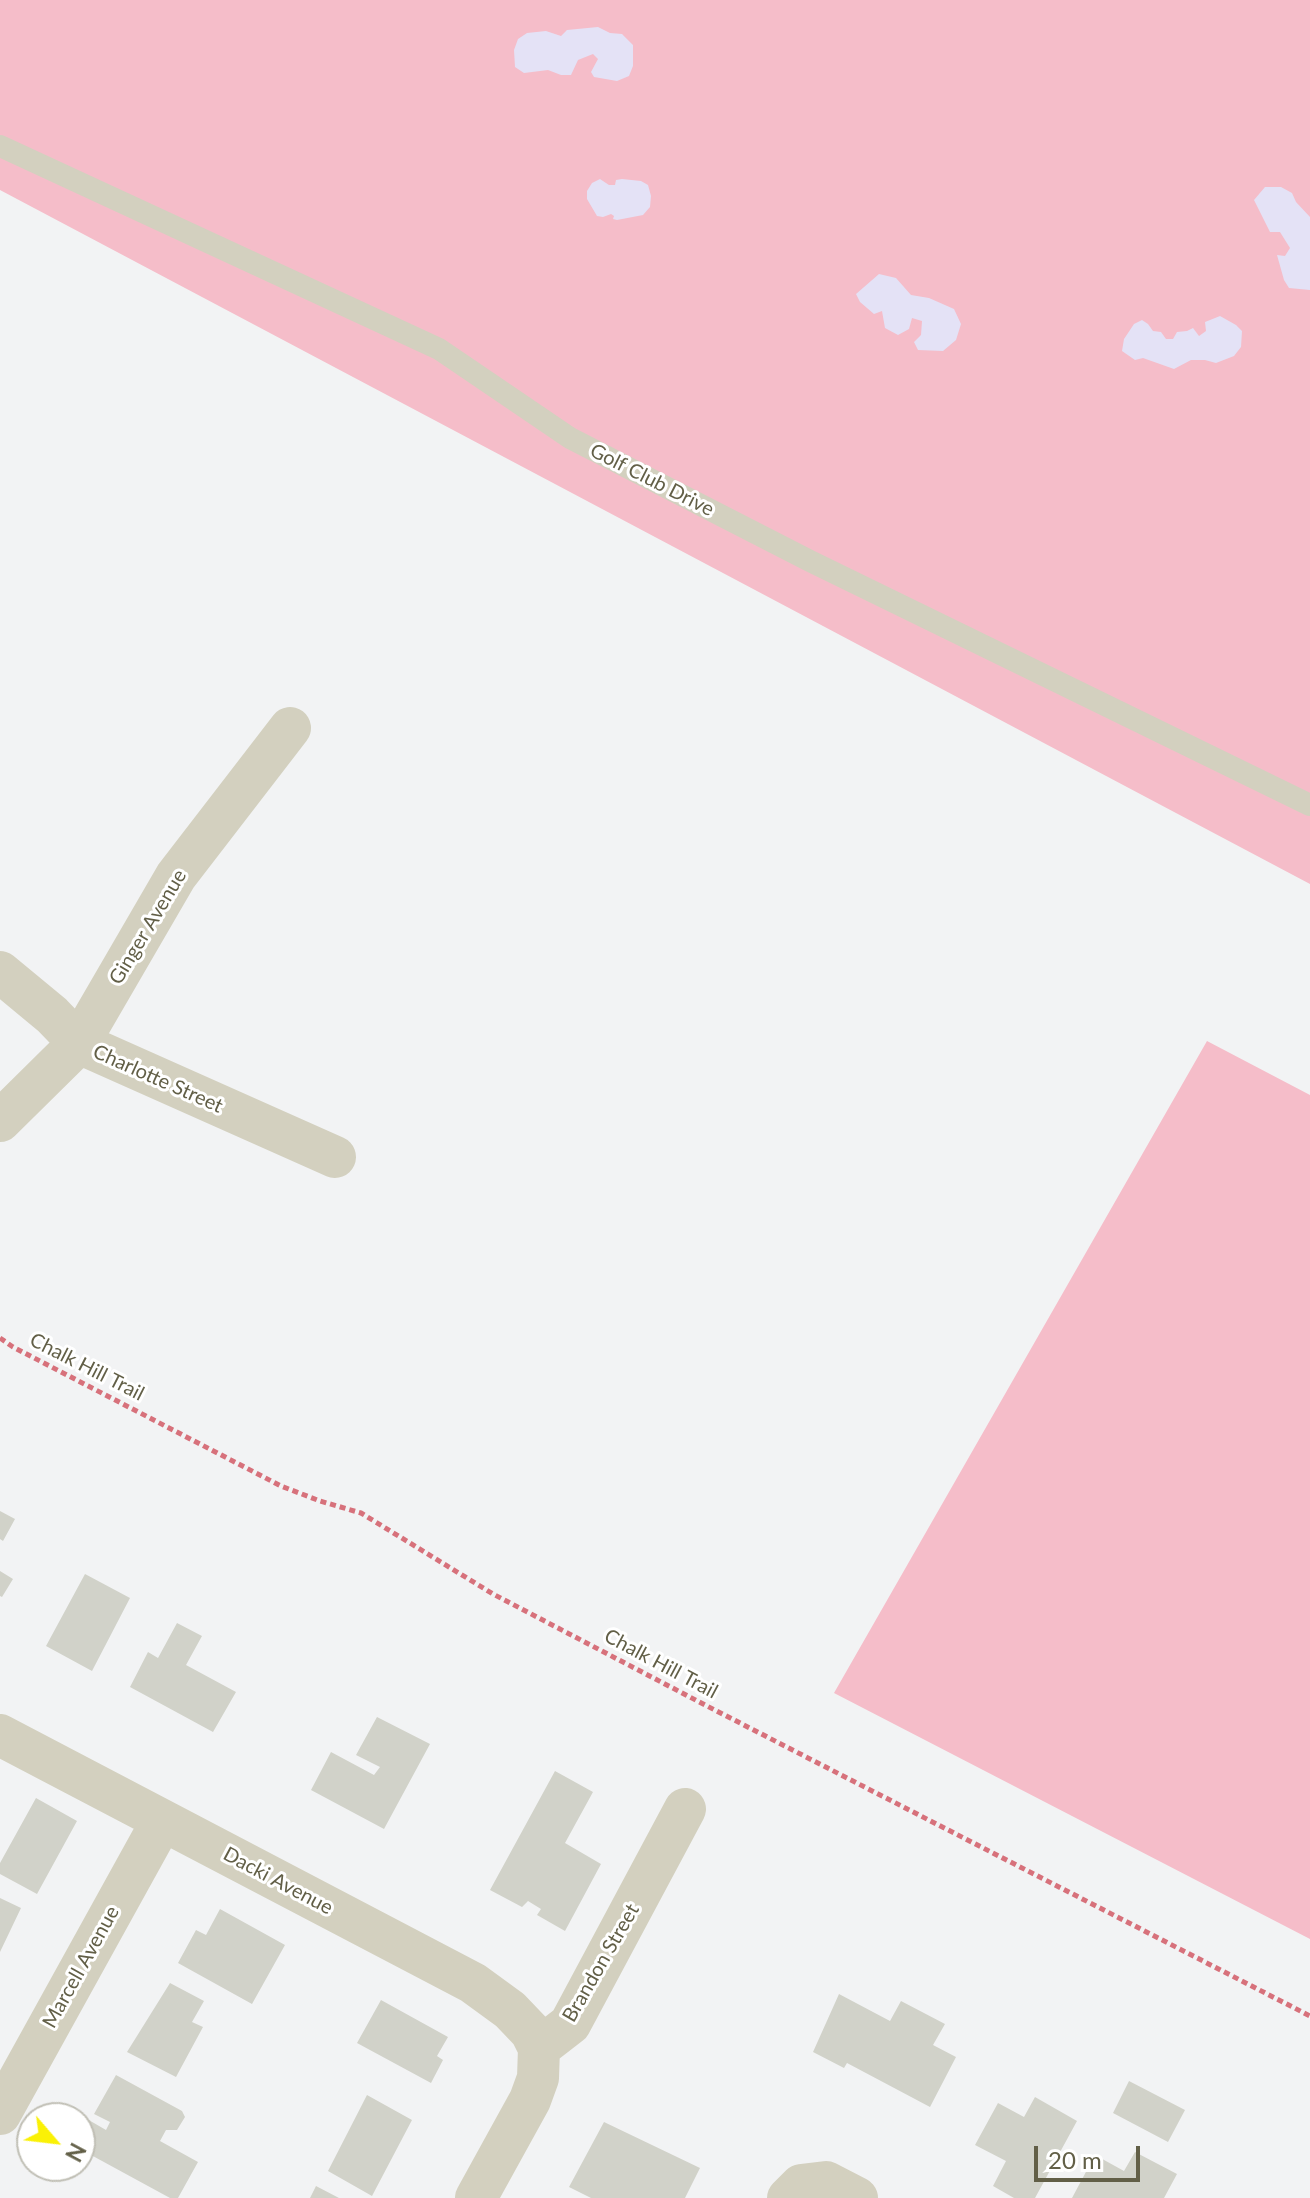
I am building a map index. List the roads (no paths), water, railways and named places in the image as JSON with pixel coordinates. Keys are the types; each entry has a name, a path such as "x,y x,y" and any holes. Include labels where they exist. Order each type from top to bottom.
{"street":[{"name":"Ginger Avenue","path":"0,1121 79,1043 176,876 290,728"},
{"name":"Charlotte Street","path":"0,972 52,1015 79,1043 335,1157"},
{"name":"Dacki Avenue","path":"0,1735 473,1983 510,2010 531,2032 539,2048"},
{"name":"Brandon Street","path":"539,2048 570,2024 685,1809"},
{"name":"Marcell Avenue","path":"0,2114 162,1821"},
{"path":"476,2198 530,2100 538,2078 539,2048"},
{"path":"788,2198 801,2185 826,2182 857,2198"}],"lane":[{"name":"Golf Club Drive","path":"0,146 439,349 570,438 810,561 1310,805"}]}
